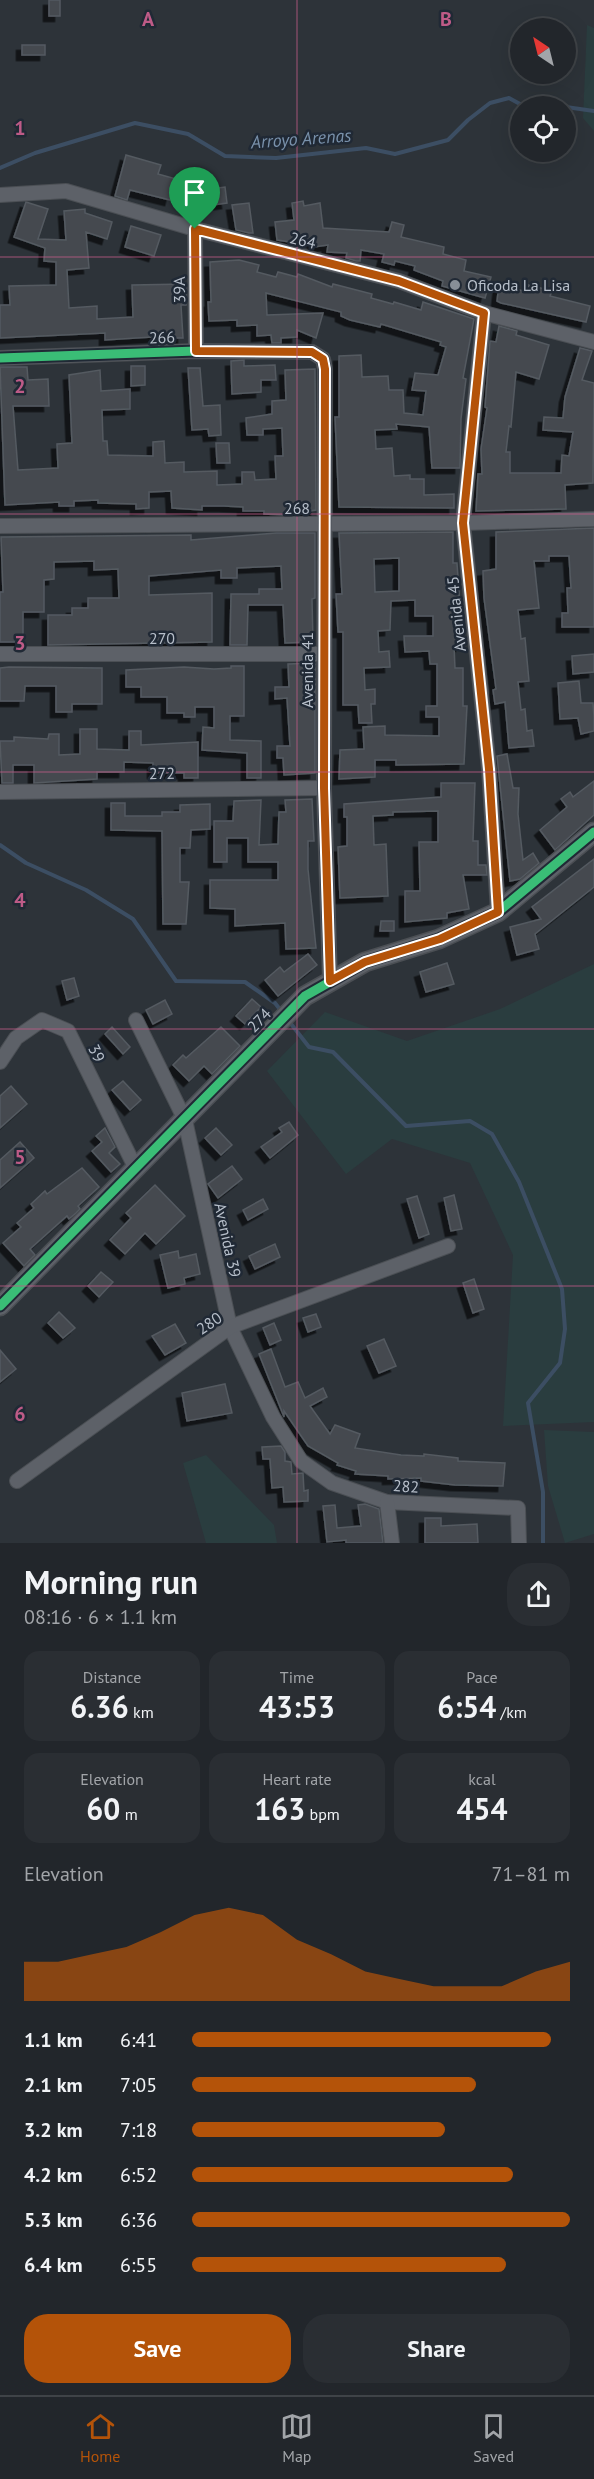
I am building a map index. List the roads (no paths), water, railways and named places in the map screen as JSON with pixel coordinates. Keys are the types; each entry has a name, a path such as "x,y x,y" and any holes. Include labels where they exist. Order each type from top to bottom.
{"street":[{"name":"264","path":"0,195 66,191 195,229 399,281 484,313 594,342"},
{"name":"39A","path":"195,229 196,351"},
{"name":"Avenida 45","path":"484,313 463,523 489,769 498,912"},
{"name":"266","path":"0,358 196,351 312,352 323,359"},
{"name":"Avenida 41","path":"323,359 325,369 324,788 330,981"},
{"name":"268","path":"0,526 463,523 594,519"},
{"name":"270","path":"0,654 324,654"},
{"name":"272","path":"0,792 324,788"},
{"name":"274","path":"0,1306 185,1120 287,1012 330,981 365,962 440,939 498,912 594,832"},
{"name":"39","path":"0,1062 16,1038 42,1020 68,1031 136,1170"},
{"name":"Avenida 39","path":"136,1020 185,1120 230,1327 273,1417 301,1461"},
{"name":"280","path":"17,1481 230,1327 448,1245"},
{"name":"282","path":"301,1461 332,1483 387,1502 518,1508 519,1543"},
{"path":"387,1502 392,1543"}],"waterway":[{"name":"Arroyo Arenas","path":"0,168 35,153 135,123 188,134 225,156 276,158 366,148 395,154 448,140 490,103 510,99"},
{"name":"Arroyo Arenas","path":"576,108 594,111"},
{"path":"0,845 26,863 86,890 133,919 176,981 245,982 275,1003 282,1012"},
{"path":"288,1020 309,1047 333,1052 406,1126 470,1121 492,1134 519,1182 562,1289 565,1329 560,1363 528,1403 543,1492 543,1543"}],"place":[{"name":"Oficoda La Lisa","path":"455,285"}]}
